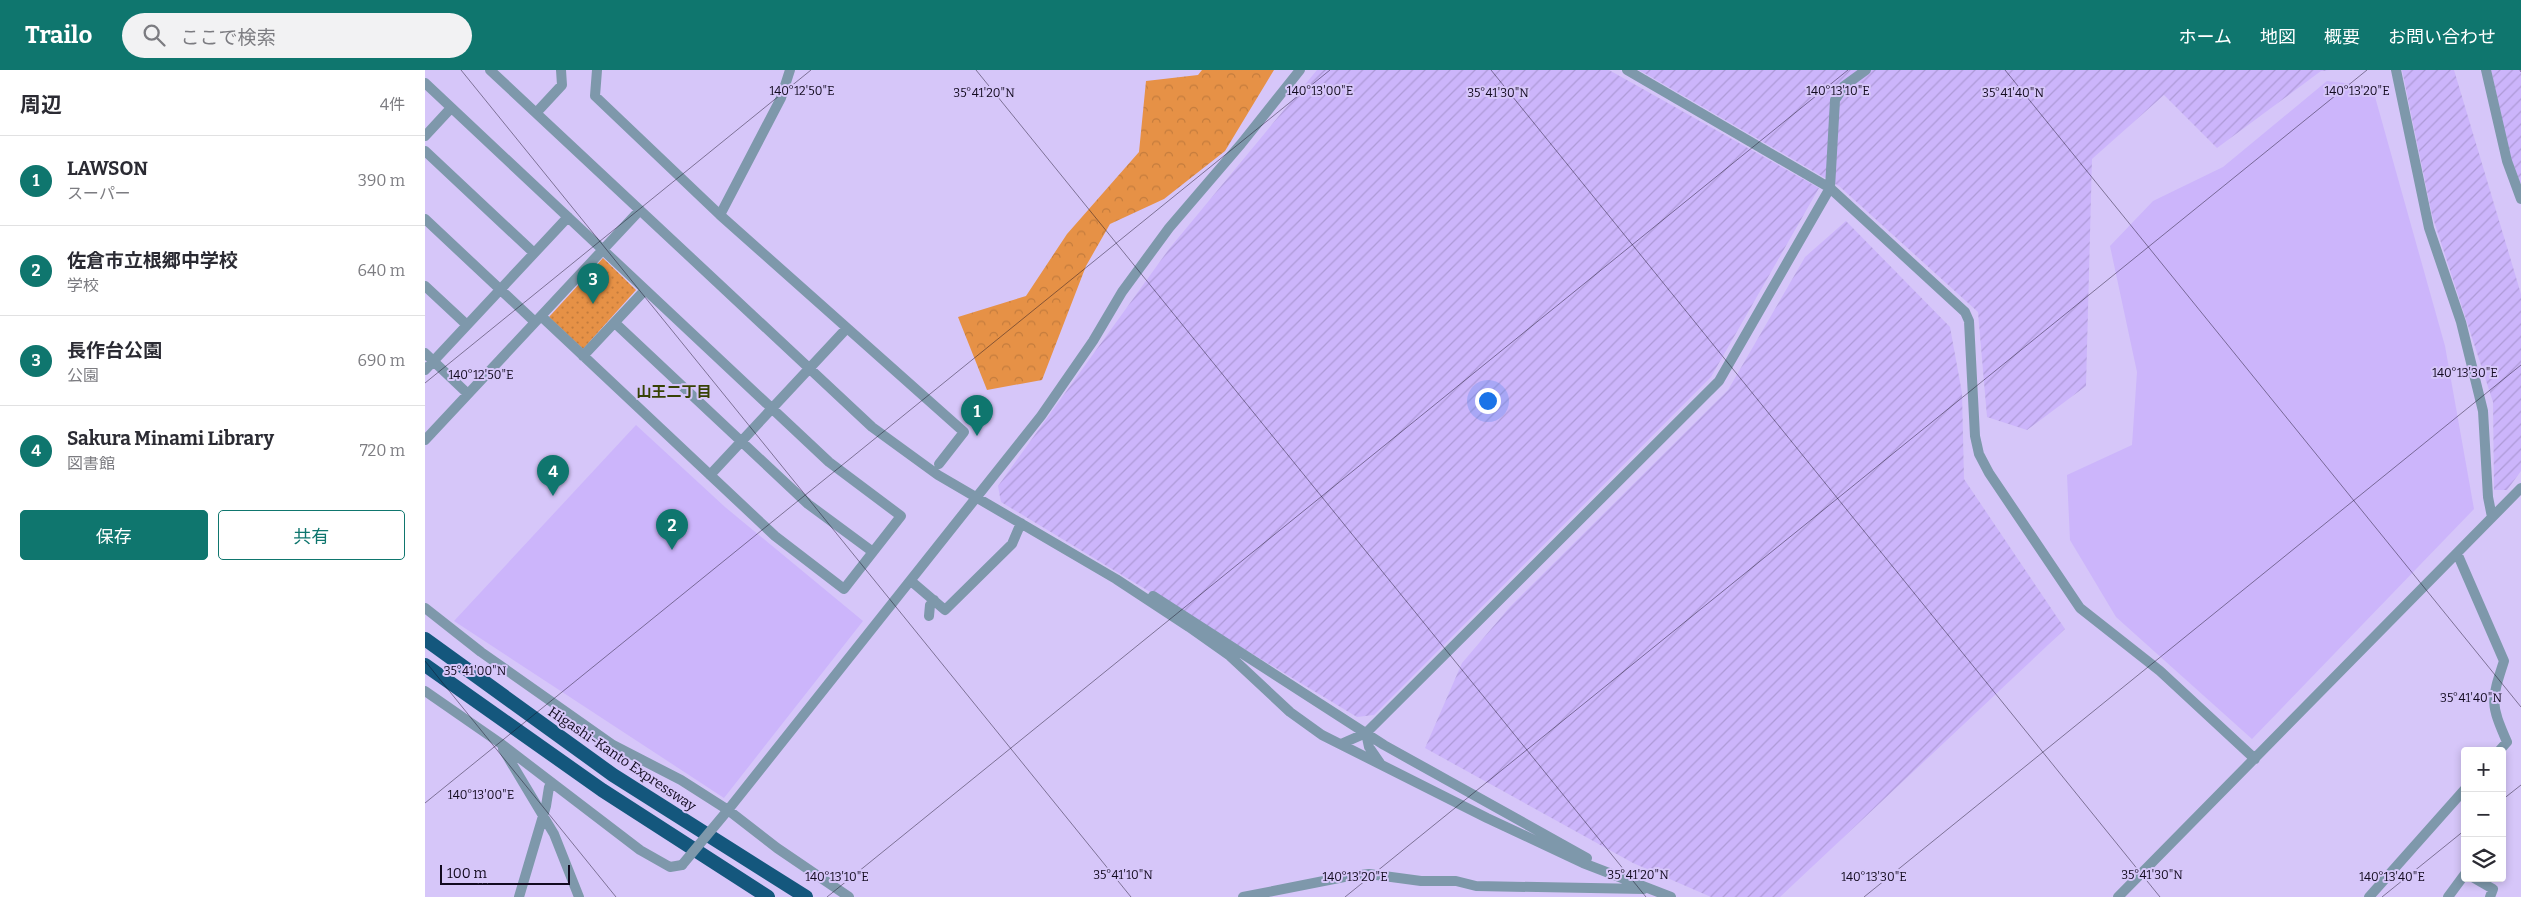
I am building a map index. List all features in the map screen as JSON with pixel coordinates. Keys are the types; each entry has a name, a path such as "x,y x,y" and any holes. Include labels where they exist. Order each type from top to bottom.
{"highway":[{"name":"Higashi-Kanto Expressway","path":"425,639 613,775 806,897"},
{"path":"425,665 602,790 768,897"}],"street":[{"path":"490,70 809,369 872,427 899,448 938,475 1115,579 1230,656 1290,712 1322,735 1487,818 1583,863 1671,897"},
{"path":"536,113 562,85 561,70"},
{"path":"597,70 595,96 721,215 964,432 939,464"},
{"path":"721,215 781,98 790,70"},
{"path":"425,691 500,743 661,863 671,867 682,865 978,498 1066,382 1093,342 1122,292 1169,228 1241,144 1300,70"},
{"path":"1627,70 1830,188 1965,312 1969,321 1975,436 1979,454 1989,473 2079,608 2160,671 2255,758"},
{"path":"1341,744 1366,733 1719,381 1830,188 1835,100 1844,86 1866,70"},
{"path":"2396,70 2429,228 2461,322 2483,411 2492,517"},
{"path":"2486,70 2507,161 2521,200"},
{"path":"425,83 829,462 901,516 844,589 775,536 583,356 500,290 425,219"},
{"path":"425,136 451,108"},
{"path":"425,151 534,254"},
{"path":"425,440 640,210"},
{"path":"425,370 568,217"},
{"path":"425,286 467,325"},
{"path":"583,356 645,290"},
{"path":"615,323 808,504 873,552"},
{"path":"710,475 847,328"},
{"path":"425,353 468,394"},
{"path":"2119,897 2521,488"},
{"path":"911,581 945,610 1012,544 1021,523"},
{"path":"2457,553 2504,661 2495,688 2493,709 2507,742 2503,747"},
{"path":"1115,579 1135,586 1192,619 1366,733 1622,878"},
{"path":"929,616 930,605 933,600"},
{"path":"425,608 489,658 613,745 681,780 728,810 777,848 849,897"},
{"path":"1366,733 1369,747 1382,765"},
{"path":"500,743 554,834 579,897"},
{"path":"519,897 543,814 547,792 549,787 555,785"},
{"path":"2369,897 2462,792"},
{"path":"1243,897 1344,877 1369,874 1421,881 1456,882 1476,886 1654,889"},
{"path":"2448,897 2461,879"},
{"path":"2481,882 2493,889 2490,897"}],"shaded area":[{"path":"1317,70 1609,70 1819,188 1711,377 1374,715 1357,717 1001,502 998,486 1169,249"},
{"path":"1639,70 2331,70 2321,71 2217,148 2164,95 2092,159 2086,386 2027,430 1987,417 1978,312 1839,186"},
{"path":"2402,70 2454,70 2521,294 2521,471 2507,490 2494,490 2493,402 2432,215"},
{"path":"2491,70 2521,70 2521,185 2511,158"},
{"path":"2327,81 2372,86 2445,346 2474,509 2252,739 2116,617 2070,540 2067,475 2132,445 2137,372 2110,246 2153,201 2223,167"},
{"path":"1846,221 1950,327 1962,393 1964,479 2065,629 1780,897 1711,897 1633,863 1425,748 1462,663 1509,608 1728,390 1805,257"},
{"path":"636,425 725,507 863,621 724,798 454,621"}],"green space":[{"path":"1202,70 1274,70 1225,151 1164,199 1110,224 1086,266 1042,380 987,390 958,317 1026,296 1067,234 1139,152 1146,81 1198,75"},
{"path":"603,258 636,290 583,349 549,317"}],"place":[{"name":"長作台公園","path":"593,304"},
{"name":"LAWSON","path":"977,436"},
{"name":"Sakura Minami Library","path":"553,496"},
{"name":"佐倉市立根郷中学校","path":"672,550"}],"district":[{"name":"山王二丁目","path":"674,392"}]}
